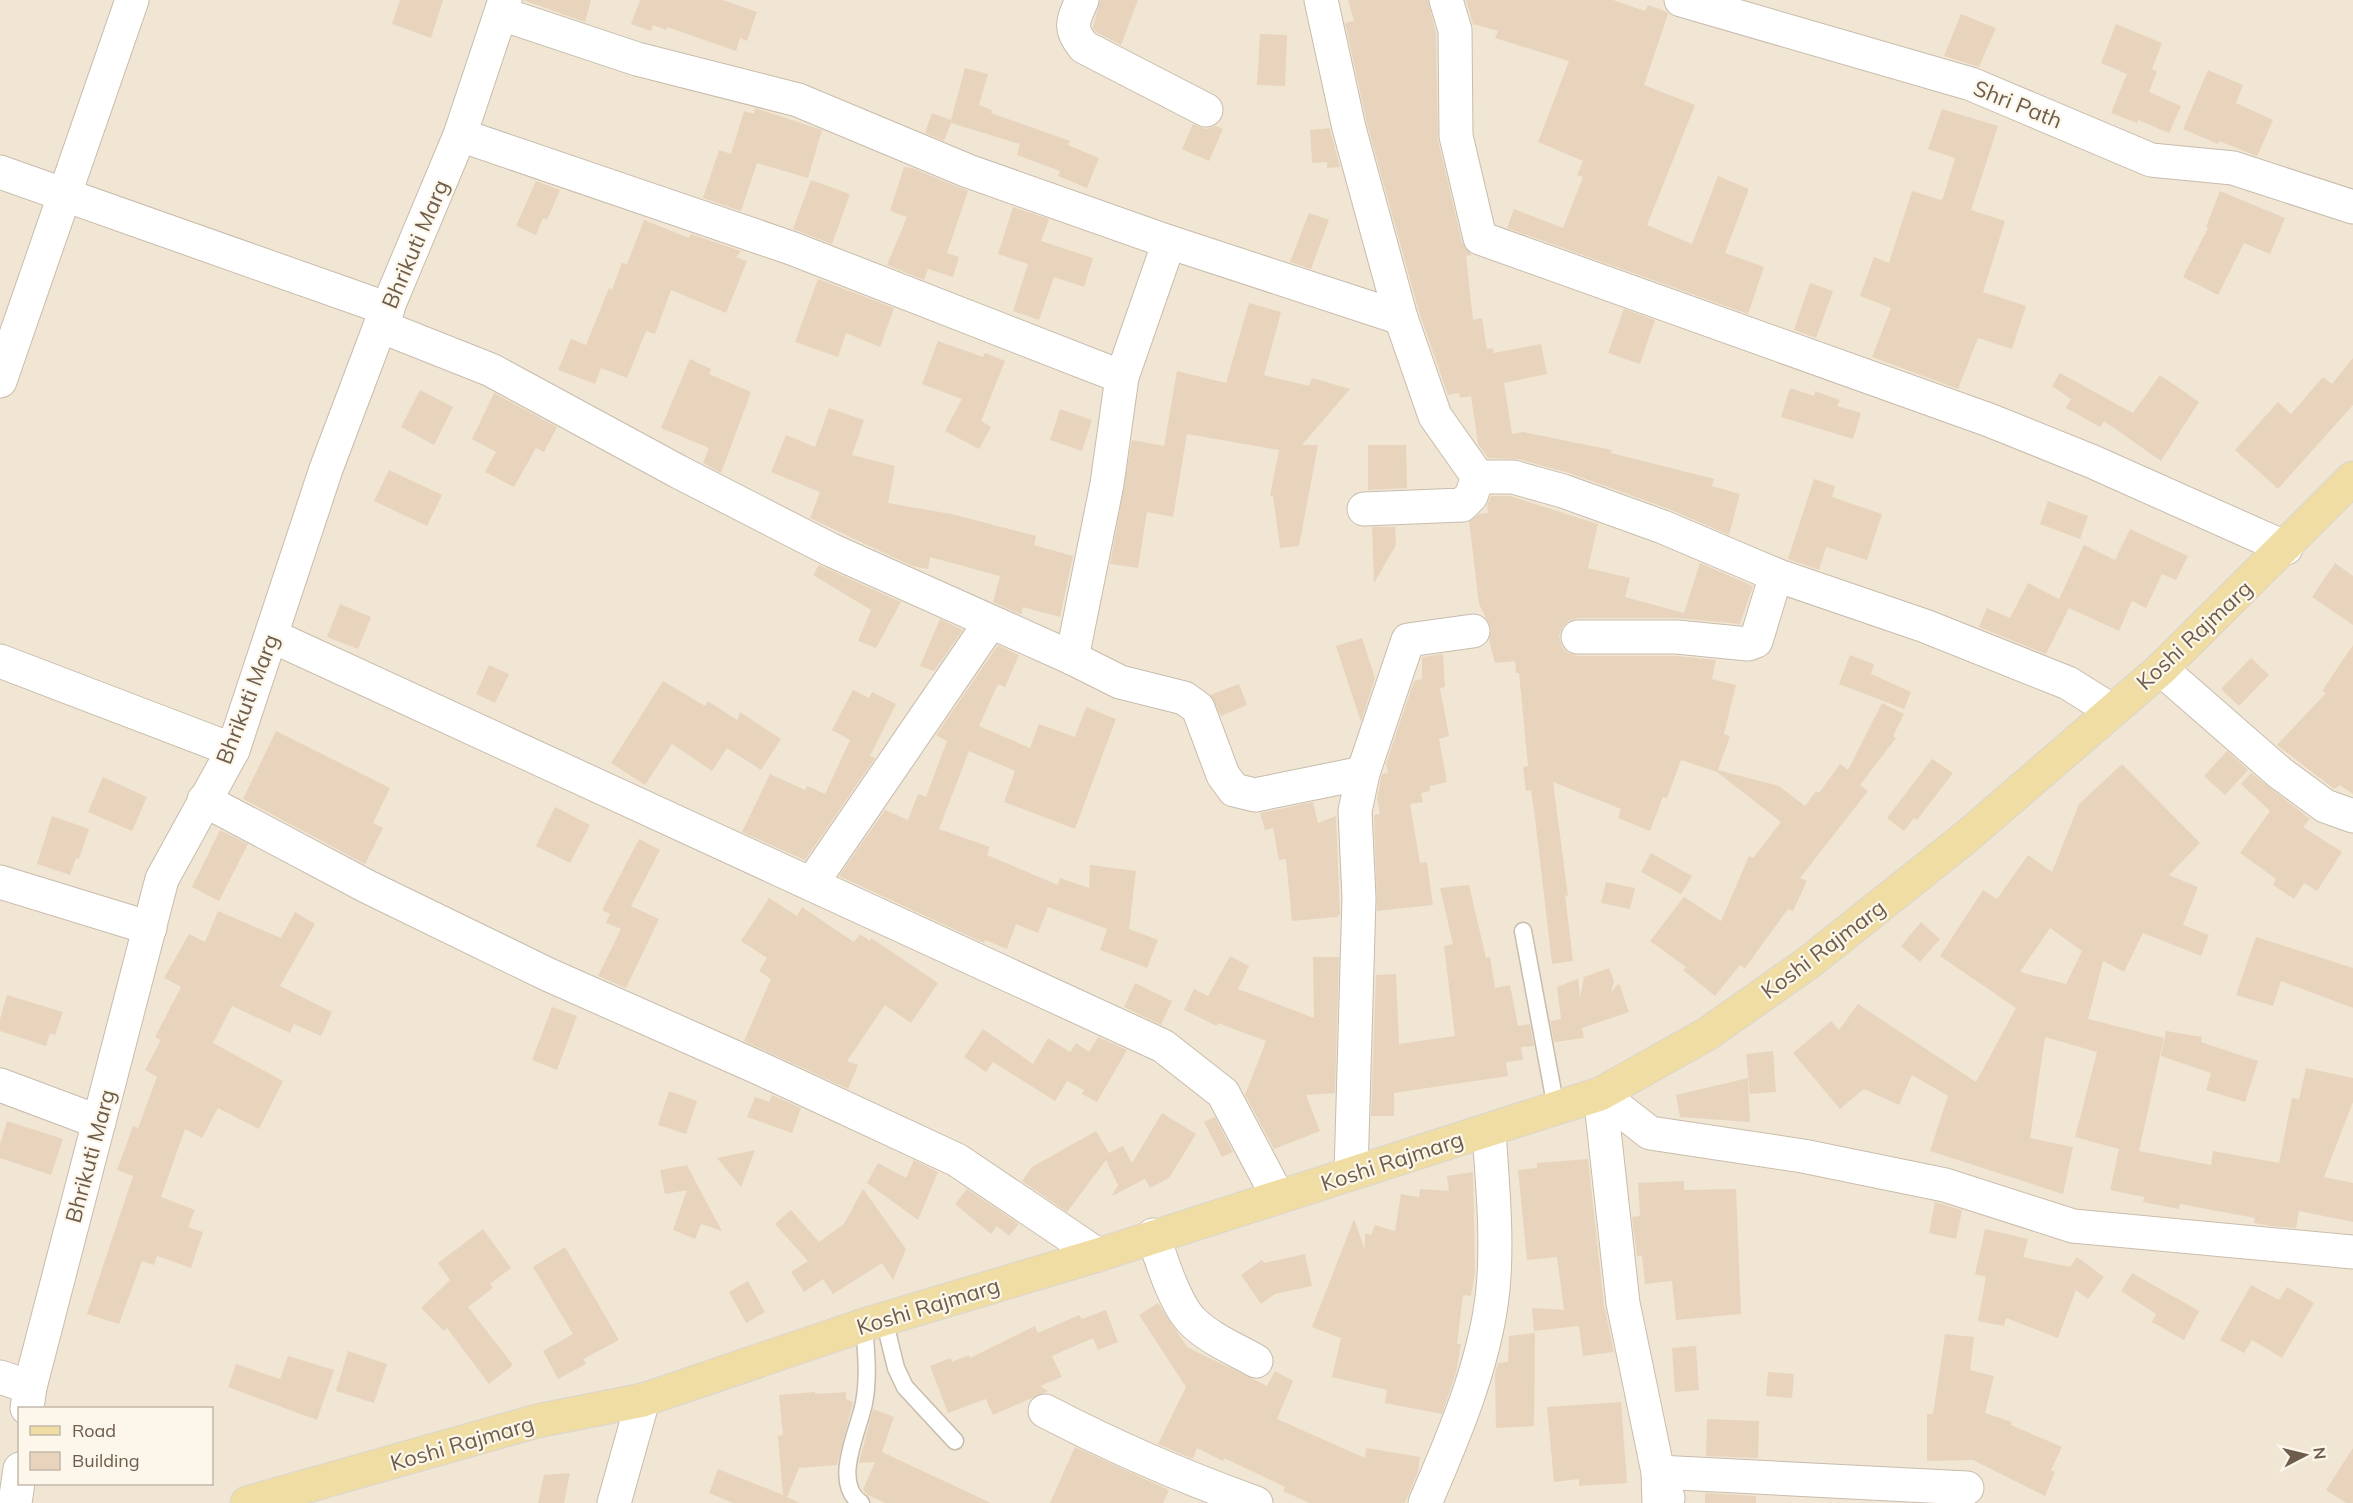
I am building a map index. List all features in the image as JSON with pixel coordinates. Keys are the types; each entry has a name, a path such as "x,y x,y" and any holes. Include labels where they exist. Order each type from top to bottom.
{"main road":[{"name":"Koshi Rajmarg","path":"247,1503 537,1421 643,1400 874,1322 1098,1255 1152,1235 1600,1094 1707,1034 1809,963 1965,838 2111,710 2162,669 2286,548 2353,478"}],"street":[{"path":"0,381 132,0"},
{"path":"1082,0 1073,22 1074,35 1084,47 1206,110"},
{"path":"1321,0 1349,128 1401,318 1435,416 1478,477"},
{"path":"1446,0 1455,30 1456,136 1480,238 1989,420 2091,461 2286,548"},
{"name":"Shri Path","path":"1681,0 1971,84 2151,160 2233,168 2353,207"},
{"path":"503,7 638,59 798,100 969,171 1169,242 1401,318"},
{"name":"Bhrikuti Marg","path":"19,1391 99,1122 162,879 233,750 326,469 384,317 460,135 503,7"},
{"path":"460,135 791,248 1122,377"},
{"path":"0,172 384,317 491,369 679,472 821,545 1072,658 1119,682 1184,698 1198,708 1223,775 1234,790 1255,795 1363,773"},
{"path":"1072,658 1107,484 1122,377 1169,242"},
{"path":"1364,509 1462,505 1471,496 1478,477"},
{"path":"1478,477 1513,477 1563,491 1662,527 1776,575 1925,626 2068,683 2111,710"},
{"path":"1578,637 1677,637 1748,644 1756,640 1776,575"},
{"path":"812,883 990,623"},
{"path":"1351,1173 1359,898 1355,812 1363,773 1408,640 1473,631"},
{"path":"272,636 1163,1046 1223,1093 1278,1197"},
{"path":"0,661 233,750"},
{"path":"2162,669 2280,773 2325,806 2353,816"},
{"path":"204,800 368,887 549,975 759,1068 957,1160 1098,1255"},
{"path":"0,882 150,928"},
{"path":"0,1085 99,1122"},
{"path":"1600,1094 1650,1133 1803,1156 1945,1185 2073,1226 2353,1252"},
{"path":"1600,1094 1623,1303 1658,1488 1670,1503"},
{"path":"1425,1503 1449,1448 1485,1336 1494,1277 1494,1215 1489,1130"},
{"path":"1152,1235 1167,1277 1191,1320 1214,1338 1256,1361"},
{"path":"614,1503 643,1400"},
{"path":"1045,1411 1113,1447 1180,1476 1256,1503"},
{"path":"15,1503 18,1483"},
{"path":"1658,1488 1967,1488"}],"lane":[{"path":"1523,931 1556,1108"},
{"path":"874,1322 905,1387 955,1441"},
{"path":"861,1503 849,1488 847,1472 864,1403 874,1322"}],"shaded area":[{"path":"0,0 2353,0 2353,1503 0,1503"}],"building":[{"path":"400,0 443,0 431,38 392,24"},
{"path":"523,0 591,0 585,22"},
{"path":"640,0 723,0 757,12 747,41 740,38 736,51 667,27 666,30 653,25 651,31 631,24"},
{"path":"1100,0 1138,0 1121,45 1096,32 1093,28"},
{"path":"1348,0 1428,0 1436,33 1438,140 1462,242 1472,255 1466,256 1473,320 1482,318 1487,349 1493,348 1494,353 1541,344 1547,374 1504,383 1512,434 1523,432 1612,450 1611,453 1714,479 1712,486 1740,494 1729,535 1669,509 1569,473 1518,459 1488,458 1478,444 1471,396 1460,398 1459,393 1448,395 1419,312 1367,124 1345,23 1354,21"},
{"path":"1466,0 1613,0 1645,11 1648,5 1667,12 1644,85 1695,105 1647,225 1692,244 1718,176 1749,189 1725,253 1764,267 1748,314 1507,228 1514,209 1563,228 1583,177 1577,175 1583,161 1538,142 1569,61 1495,38 1498,31 1473,24"},
{"path":"1961,14 1996,28 1979,67 1944,56"},
{"path":"2116,24 2162,43 2152,69 2157,71 2149,92 2181,106 2169,133 2138,120 2137,123 2111,113 2127,74 2101,63"},
{"path":"1260,34 1287,35 1285,86 1257,85"},
{"path":"965,68 988,74 979,105 992,110 991,113 1070,141 1068,145 1099,158 1087,188 1058,176 1060,171 1017,155 1020,144 951,123 944,141 925,133 932,113 951,120"},
{"path":"2208,70 2243,85 2236,103 2273,120 2257,156 2219,141 2218,144 2183,129"},
{"path":"755,108 822,130 808,178 757,163 741,211 703,198 719,150 731,154 744,111 754,114"},
{"path":"1942,109 1998,126 1971,210 2005,221 1983,292 2026,306 2012,349 1978,338 1958,389 1872,357 1891,308 1860,296 1874,257 1889,263 1912,191 1941,200 1943,198 1955,158 1928,149"},
{"path":"1193,124 1206,129 1216,126 1223,129 1209,161 1182,149"},
{"path":"1330,128 1340,167 1327,168 1327,162 1312,163 1310,130"},
{"path":"904,167 912,168 968,191 947,253 959,257 953,277 928,269 924,280 887,265 907,217 890,211"},
{"path":"811,180 850,194 832,244 793,229"},
{"path":"536,181 560,190 547,220 543,218 536,235 516,226"},
{"path":"2220,191 2285,218 2270,254 2244,243 2218,295 2183,277 2208,228 2206,227"},
{"path":"1013,207 1049,219 1041,241 1093,258 1084,287 1054,277 1039,320 1013,311 1028,264 998,254"},
{"path":"1309,213 1329,220 1311,269 1290,262"},
{"path":"644,220 689,238 691,234 741,251 736,257 747,261 726,313 671,290 655,334 646,331 627,378 601,368 595,384 558,370 571,339 586,345 609,288 612,290 622,263 627,264"},
{"path":"818,279 894,308 880,347 846,333 838,357 795,342"},
{"path":"1810,283 1833,291 1816,338 1794,330"},
{"path":"1249,303 1281,312 1264,375 1309,386 1312,378 1350,389 1302,445 1318,445 1299,546 1280,548 1273,496 1270,496 1279,450 1187,434 1173,517 1147,512 1138,568 1110,564 1132,440 1164,446 1177,371 1226,383"},
{"path":"1624,309 1655,320 1640,364 1608,353"},
{"path":"938,341 983,357 985,353 1005,361 981,421 991,427 979,449 945,431 962,399 922,384"},
{"path":"2353,358 2353,405 2278,489 2235,450 2278,402 2291,414 2323,377 2332,384"},
{"path":"690,359 711,369 709,374 751,392 721,473 703,463 709,448 661,428"},
{"path":"2060,373 2133,413 2160,375 2199,402 2161,461 2104,421 2100,427 2066,408 2071,399 2052,386"},
{"path":"1790,388 1814,396 1815,391 1840,400 1837,406 1861,413 1853,439 1781,417"},
{"path":"420,390 453,407 434,445 401,427"},
{"path":"494,393 557,427 544,452 536,448 514,487 485,472 496,452 472,439"},
{"path":"829,408 864,420 852,455 895,466 888,503 951,514 1036,536 1034,545 1073,556 1060,617 1023,607 1021,615 993,602 1000,576 930,557 928,569 912,566 810,518 820,492 771,472 786,435 815,447"},
{"path":"1060,409 1092,420 1082,451 1050,440"},
{"path":"1368,445 1406,445 1407,488 1368,490"},
{"path":"389,470 442,495 427,526 374,501"},
{"path":"1814,479 1835,486 1832,497 1882,514 1867,560 1826,547 1819,570 1788,559"},
{"path":"1491,496 1510,496 1598,524 1588,568 1630,578 1625,597 1684,613 1700,563 1753,586 1740,624 1677,618 1578,618 1568,621 1559,636 1562,647 1577,656 1676,656 1716,660 1712,679 1736,685 1724,734 1730,736 1718,770 1779,786 1805,806 1816,791 1819,793 1840,764 1848,770 1882,703 1904,714 1893,736 1896,738 1860,785 1868,791 1800,878 1807,881 1793,911 1788,909 1745,968 1740,965 1715,996 1683,970 1686,967 1650,941 1684,897 1721,921 1749,856 1753,858 1781,822 1717,772 1681,760 1667,798 1663,797 1650,831 1618,818 1621,809 1553,782 1568,896 1565,895 1573,961 1552,964 1531,790 1526,791 1523,767 1528,766 1519,673 1516,673 1515,661 1495,663 1489,640 1491,628 1479,604 1469,521 1479,514 1488,513 1487,505"},
{"path":"2048,501 2088,516 2080,539 2040,524"},
{"path":"1372,527 1395,527 1396,545 1374,583"},
{"path":"2130,529 2188,556 2176,580 2162,574 2146,608 2132,601 2119,631 2069,608 2046,654 1979,627 1987,608 2010,618 2028,583 2059,599 2084,545 2115,560"},
{"path":"2335,563 2353,576 2353,625 2312,597"},
{"path":"819,565 901,602 876,648 858,641 871,610 813,575"},
{"path":"340,604 371,617 358,649 327,637"},
{"path":"940,619 963,630 934,671 920,666"},
{"path":"1362,638 1375,678 1361,722 1336,646"},
{"path":"998,645 1019,655 1005,687 998,684 979,726 1030,748 1039,724 1075,737 1086,707 1116,719 1075,829 1004,802 1015,771 969,751 939,829 990,847 987,855 1058,885 1060,878 1089,888 1090,865 1136,871 1129,929 1158,940 1147,968 1100,950 1107,929 1048,907 1038,933 1016,924 1007,949 985,940 984,943 839,876 885,810 908,820 918,794 926,797 947,741 936,735"},
{"path":"2353,645 2353,794 2340,785 2334,789 2277,745 2326,693 2322,691"},
{"path":"1443,654 1445,687 1440,688 1449,736 1439,739 1447,782 1430,786 1430,791 1421,793 1423,802 1410,804 1420,863 1427,862 1433,905 1377,911 1374,815 1380,814 1377,799 1382,774 1388,773 1386,764 1414,681 1422,679 1422,657"},
{"path":"1850,655 1874,664 1871,674 1911,692 1904,709 1839,684"},
{"path":"2251,658 2269,675 2239,706 2221,689"},
{"path":"489,665 509,674 495,703 476,694"},
{"path":"663,681 705,706 708,701 737,720 740,712 781,739 761,770 727,748 712,771 672,744 645,785 611,763"},
{"path":"1239,684 1247,705 1221,716 1210,695"},
{"path":"853,690 869,698 872,692 896,704 870,756 875,758 805,860 742,832 770,774 805,790 807,786 825,794 850,740 832,730"},
{"path":"276,731 390,788 373,823 383,828 365,864 243,799"},
{"path":"2227,751 2248,770 2225,795 2204,776"},
{"path":"1932,759 1953,773 1917,820 1914,818 1904,831 1887,818"},
{"path":"2122,764 2200,843 2169,875 2198,887 2183,925 2209,935 2201,956 2143,933 2124,972 2103,961 2088,1019 2164,1038 2139,1151 2211,1165 2213,1151 2279,1163 2292,1098 2299,1099 2306,1068 2353,1078 2353,1102 2324,1177 2353,1183 2353,1222 2299,1211 2296,1228 2272,1226 2254,1223 2255,1218 2180,1204 2179,1209 2143,1202 2144,1197 2110,1190 2119,1149 2075,1137 2097,1052 2045,1037 2030,1138 2073,1147 2063,1194 1930,1151 1948,1096 1912,1075 1899,1105 1864,1089 1840,1109 1793,1053 1831,1021 1839,1030 1858,1004 1976,1082 2016,1008 1940,956 1983,890 1997,899 2028,855 2052,872 2079,804","holes":["2050,928 2082,951 2066,984 2020,972"]},
{"path":"2251,773 2310,819 2303,827 2342,852 2317,891 2304,883 2294,899 2273,885 2276,879 2240,853 2270,811 2241,784"},
{"path":"103,777 147,797 132,831 88,812"},
{"path":"1313,802 1318,823 1336,816 1340,914 1337,917 1292,921 1286,859 1279,860 1273,828 1265,830 1260,813"},
{"path":"555,807 590,825 570,863 536,846"},
{"path":"52,816 89,829 79,859 76,858 70,875 37,864"},
{"path":"220,830 248,844 219,901 192,887"},
{"path":"639,839 660,850 631,906 659,919 626,988 598,976 621,929 606,923 610,914 602,910"},
{"path":"1651,853 1692,876 1681,894 1641,872"},
{"path":"1606,882 1635,888 1630,909 1601,903"},
{"path":"1469,885 1486,958 1490,957 1495,988 1510,985 1518,1026 1530,1024 1534,1046 1521,1047 1523,1060 1506,1062 1508,1076 1394,1093 1394,1116 1371,1116 1376,975 1396,974 1399,1044 1455,1036 1444,946 1453,944 1440,888"},
{"path":"769,898 797,916 802,907 854,942 860,934 870,941 871,938 938,983 911,1023 885,1005 847,1061 858,1065 848,1089 744,1041 771,979 759,971 767,958 741,941"},
{"path":"218,911 281,938 295,912 315,924 280,986 332,1012 321,1036 294,1024 290,1033 232,1006 213,1043 283,1081 259,1129 218,1108 202,1138 185,1129 161,1197 195,1210 188,1227 203,1232 191,1268 157,1256 154,1265 142,1261 119,1324 87,1314 133,1176 117,1170 133,1126 138,1128 157,1077 145,1070 161,1040 155,1037 181,987 164,978 189,934 205,942"},
{"path":"1921,922 1940,939 1920,962 1901,946"},
{"path":"2256,937 2353,968 2353,1008 2281,981 2273,1006 2236,995"},
{"path":"1230,956 1249,966 1238,989 1314,1018 1313,957 1339,957 1335,1093 1306,1095 1320,1131 1274,1149 1245,1095 1266,1041 1218,1023 1217,1026 1184,1010 1194,989 1208,996"},
{"path":"1609,968 1614,981 1611,993 1619,983 1629,1012 1582,1028 1584,1038 1554,1042 1550,1021 1561,1019 1557,987 1578,979 1580,998 1584,977"},
{"path":"1135,983 1172,1001 1161,1025 1124,1007"},
{"path":"7,995 63,1012 55,1035 50,1033 46,1046 0,1031 0,1019"},
{"path":"552,1007 577,1016 557,1070 532,1060"},
{"path":"983,1029 1033,1064 1048,1038 1070,1052 1076,1043 1089,1052 1098,1037 1127,1050 1097,1102 1082,1094 1084,1090 1067,1081 1055,1101 993,1062 986,1072 964,1057"},
{"path":"2166,1031 2202,1037 2201,1042 2258,1061 2245,1102 2206,1090 2211,1073 2161,1056"},
{"path":"1773,1051 1776,1092 1750,1094 1746,1054"},
{"path":"1748,1078 1750,1122 1680,1117 1676,1095"},
{"path":"669,1091 697,1101 686,1134 658,1125"},
{"path":"772,1095 801,1108 792,1133 747,1117 755,1097 769,1102"},
{"path":"1162,1113 1196,1134 1169,1178 1150,1188 1145,1179 1112,1196 1118,1185 1106,1160 1067,1212 1022,1181 1032,1167 1096,1131 1109,1153 1123,1146 1132,1163"},
{"path":"1215,1117 1233,1152 1222,1157 1204,1122"},
{"path":"7,1121 63,1139 51,1175 0,1158 0,1144"},
{"path":"755,1150 741,1187 717,1158"},
{"path":"1588,1159 1604,1305 1614,1352 1583,1356 1579,1326 1534,1331 1532,1308 1564,1310 1557,1257 1527,1260 1518,1170 1537,1168 1537,1163"},
{"path":"914,1160 938,1172 918,1220 867,1183 878,1163 906,1178"},
{"path":"687,1165 722,1231 701,1224 695,1239 673,1230 687,1190 665,1194 660,1170"},
{"path":"1473,1172 1475,1272 1471,1296 1463,1295 1457,1344 1461,1344 1456,1373 1442,1414 1385,1403 1387,1390 1332,1377 1341,1338 1312,1327 1354,1219 1365,1250 1365,1233 1371,1235 1375,1225 1395,1231 1401,1194 1419,1197 1420,1189 1449,1191 1447,1176"},
{"path":"1684,1181 1684,1190 1736,1189 1741,1314 1676,1320 1672,1281 1645,1284 1642,1256 1637,1256 1632,1217 1640,1216 1638,1183"},
{"path":"863,1189 906,1249 893,1280 882,1263 833,1294 823,1279 804,1292 791,1272 808,1261 775,1224 791,1210 819,1242 844,1224"},
{"path":"967,1189 1019,1224 1009,1236 997,1226 991,1234 955,1204"},
{"path":"1935,1202 1962,1210 1956,1239 1929,1233"},
{"path":"483,1229 511,1268 490,1284 493,1288 468,1307 513,1365 489,1384 447,1328 444,1331 421,1308 450,1280 438,1263"},
{"path":"1985,1229 2028,1239 2023,1257 2070,1267 2077,1257 2104,1277 2088,1299 2076,1290 2058,1338 2006,1318 2004,1326 1978,1321 1986,1277 1975,1274"},
{"path":"565,1247 619,1340 583,1359 586,1364 558,1379 543,1351 573,1334 533,1267"},
{"path":"1305,1254 1312,1286 1275,1294 1261,1304 1241,1275 1262,1260 1264,1263"},
{"path":"2132,1273 2199,1311 2184,1340 2152,1322 2156,1314 2121,1291"},
{"path":"748,1281 765,1312 746,1323 729,1292"},
{"path":"2251,1285 2279,1300 2287,1287 2314,1303 2282,1358 2252,1340 2244,1353 2220,1340"},
{"path":"1158,1303 1187,1347 1267,1386 1275,1371 1293,1381 1277,1419 1365,1458 1366,1448 1420,1457 1418,1472 1405,1503 1309,1503 1283,1491 1285,1487 1224,1458 1223,1461 1197,1448 1193,1459 1158,1444 1186,1387 1139,1315"},
{"path":"1106,1310 1118,1342 1098,1350 1093,1338 1052,1356 1062,1377 1040,1386 1048,1391 993,1415 986,1399 948,1413 930,1366 951,1358 952,1362 969,1355 970,1358 1035,1326 1038,1333 1079,1315 1082,1319"},
{"path":"1535,1333 1534,1426 1496,1428 1495,1374 1498,1363 1508,1362 1509,1336"},
{"path":"1945,1334 1974,1337 1970,1370 1994,1376 1985,1413 2012,1422 2011,1425 2062,1447 2051,1470 2055,1472 2045,1496 1973,1460 1927,1461 1927,1414 1933,1414"},
{"path":"1696,1346 1699,1390 1675,1392 1672,1348"},
{"path":"348,1351 387,1364 374,1403 336,1391"},
{"path":"288,1356 334,1370 317,1420 228,1387 236,1364 280,1379"},
{"path":"1768,1372 1794,1374 1792,1398 1766,1396"},
{"path":"815,1392 815,1394 846,1392 846,1399 853,1402 837,1465 799,1468 787,1497 800,1503 733,1503 709,1493 718,1469 783,1495 778,1436 783,1435 779,1395"},
{"path":"1621,1402 1627,1483 1579,1486 1579,1479 1554,1482 1547,1407"},
{"path":"873,1409 894,1417 882,1452 991,1503 885,1503 868,1495 863,1490 875,1462 859,1463"},
{"path":"1707,1419 1759,1421 1758,1458 1706,1456"},
{"path":"1075,1447 1169,1490 1163,1503 1050,1503"},
{"path":"2353,1448 2353,1503 2346,1503 2326,1490"},
{"path":"570,1473 564,1503 538,1503 544,1475"},
{"path":"1705,1493 1756,1496 1756,1503 1705,1503"}]}
